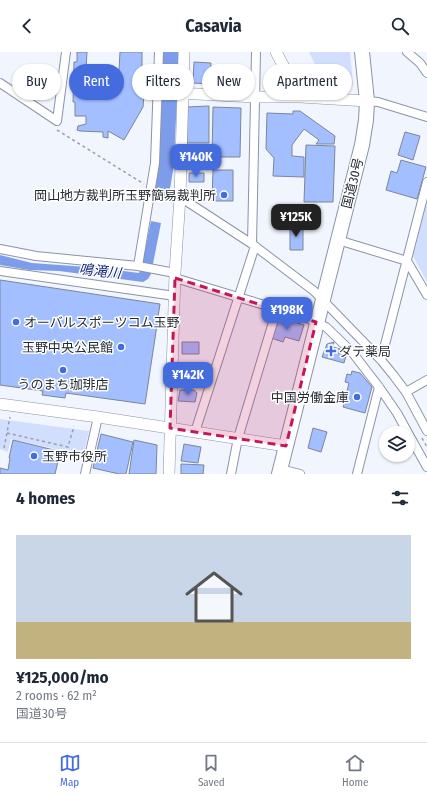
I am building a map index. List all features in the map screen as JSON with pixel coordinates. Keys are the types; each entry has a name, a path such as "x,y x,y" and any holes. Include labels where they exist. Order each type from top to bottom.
{"highway":[{"name":"国道30号","path":"279,472 362,145 367,101 362,52"}],"street":[{"path":"0,83 57,120 66,52"},
{"path":"159,52 162,64"},
{"path":"180,64 184,52"},
{"path":"256,52 255,97 263,97"},
{"path":"276,52 282,64"},
{"path":"407,52 420,63 427,73"},
{"path":"139,266 168,100"},
{"path":"169,474 174,296 180,197 170,100"},
{"path":"195,432 253,245 255,100"},
{"path":"350,100 378,102 427,117"},
{"path":"381,360 426,195 427,182"},
{"path":"180,197 253,245 308,285 322,298 381,360 406,392 427,431"},
{"path":"338,240 407,261 427,295"},
{"path":"0,249 36,256 139,266 153,269 316,322 333,333 352,352 379,387 404,426"},
{"path":"0,271 174,296"},
{"path":"231,474 238,438 277,309"},
{"path":"406,392 427,380"},
{"path":"357,474 379,387"},
{"path":"0,404 98,417 286,446"},
{"path":"85,474 98,417"},
{"path":"415,446 427,467"},
{"path":"279,472 300,474"}],"path":[{"path":"4,448 10,417"},
{"path":"7,433 68,447 74,426"}],"highlighted area":[{"path":"175,278 316,322 286,446 170,428"}],"shaded area":[{"path":"309,52 350,52 351,64 315,64"},
{"path":"426,205 427,206 427,282 413,256"},
{"path":"0,419 89,431 83,455 11,439 8,452 0,449"}],"water":[{"path":"151,221 161,223 151,274 148,279 143,282 59,271 29,270 0,265 0,255 32,263 101,268 139,273"}],"building":[{"path":"77,52 87,52 86,64 74,64 74,62 77,62"},
{"path":"120,52 142,52 142,64 132,64 132,100 144,100 143,107 124,140 108,131 108,138 103,137 103,132 77,130 78,126 86,124 86,116 75,116 75,102 73,102 73,100 124,100 124,64 119,64"},
{"path":"194,62 211,63 202,64 202,84 194,83"},
{"path":"209,106 209,143 187,143 187,107"},
{"path":"213,107 241,108 240,157 212,157"},
{"path":"293,111 300,111 335,136 334,144 316,144 319,140 304,129 292,145 292,156 304,157 304,177 273,176 274,158 266,149 267,113 293,114"},
{"path":"405,132 420,136 413,160 398,155"},
{"path":"190,145 208,146 207,159 190,158"},
{"path":"306,145 335,146 333,202 304,202"},
{"path":"401,160 426,167 417,199 386,190 391,171 397,173"},
{"path":"213,170 233,170 233,201 212,201"},
{"path":"189,173 204,173 204,182 189,182"},
{"path":"290,227 303,227 303,250 290,250"},
{"path":"0,280 160,304 158,317 160,318 159,326 157,325 145,404 66,393 65,398 42,395 43,391 0,385"},
{"path":"287,320 304,325 299,341 285,337 283,342 271,338 276,321 286,324"},
{"path":"182,342 199,342 199,354 182,354"},
{"name":"ダテ薬局","path":"334,342 333,347 340,349 338,353 346,356 344,363 322,357 327,344"},
{"name":"中国労働金庫","path":"352,371 360,373 372,387 365,413 343,407 349,383 345,382 347,374 351,375"},
{"path":"180,390 194,390 197,393 195,402 178,401"},
{"path":"313,428 327,432 321,452 308,448"},
{"path":"101,434 133,442 126,474 119,474 93,468"},
{"name":"玉野市役所","path":"13,440 58,451 57,453 60,453 55,474 0,474 0,468 8,470"},
{"path":"134,440 157,445 156,474 129,474"},
{"path":"184,444 201,447 198,463 181,461"},
{"path":"181,464 204,465 203,474 181,474"}],"waterway":[{"name":"鳴滝川","path":"161,191 165,167 171,52"}],"place":[{"name":"岡山地方裁判所玉野簡易裁判所","path":"224,195"},
{"name":"オーバルスポーツコム玉野","path":"16,322"},
{"name":"玉野中央公民館","path":"121,347"},
{"name":"ダテ薬局","path":"331,351"},
{"name":"うのまち珈琲店","path":"63,370"},
{"name":"中国労働金庫","path":"357,397"},
{"name":"玉野市役所","path":"34,456"}]}
